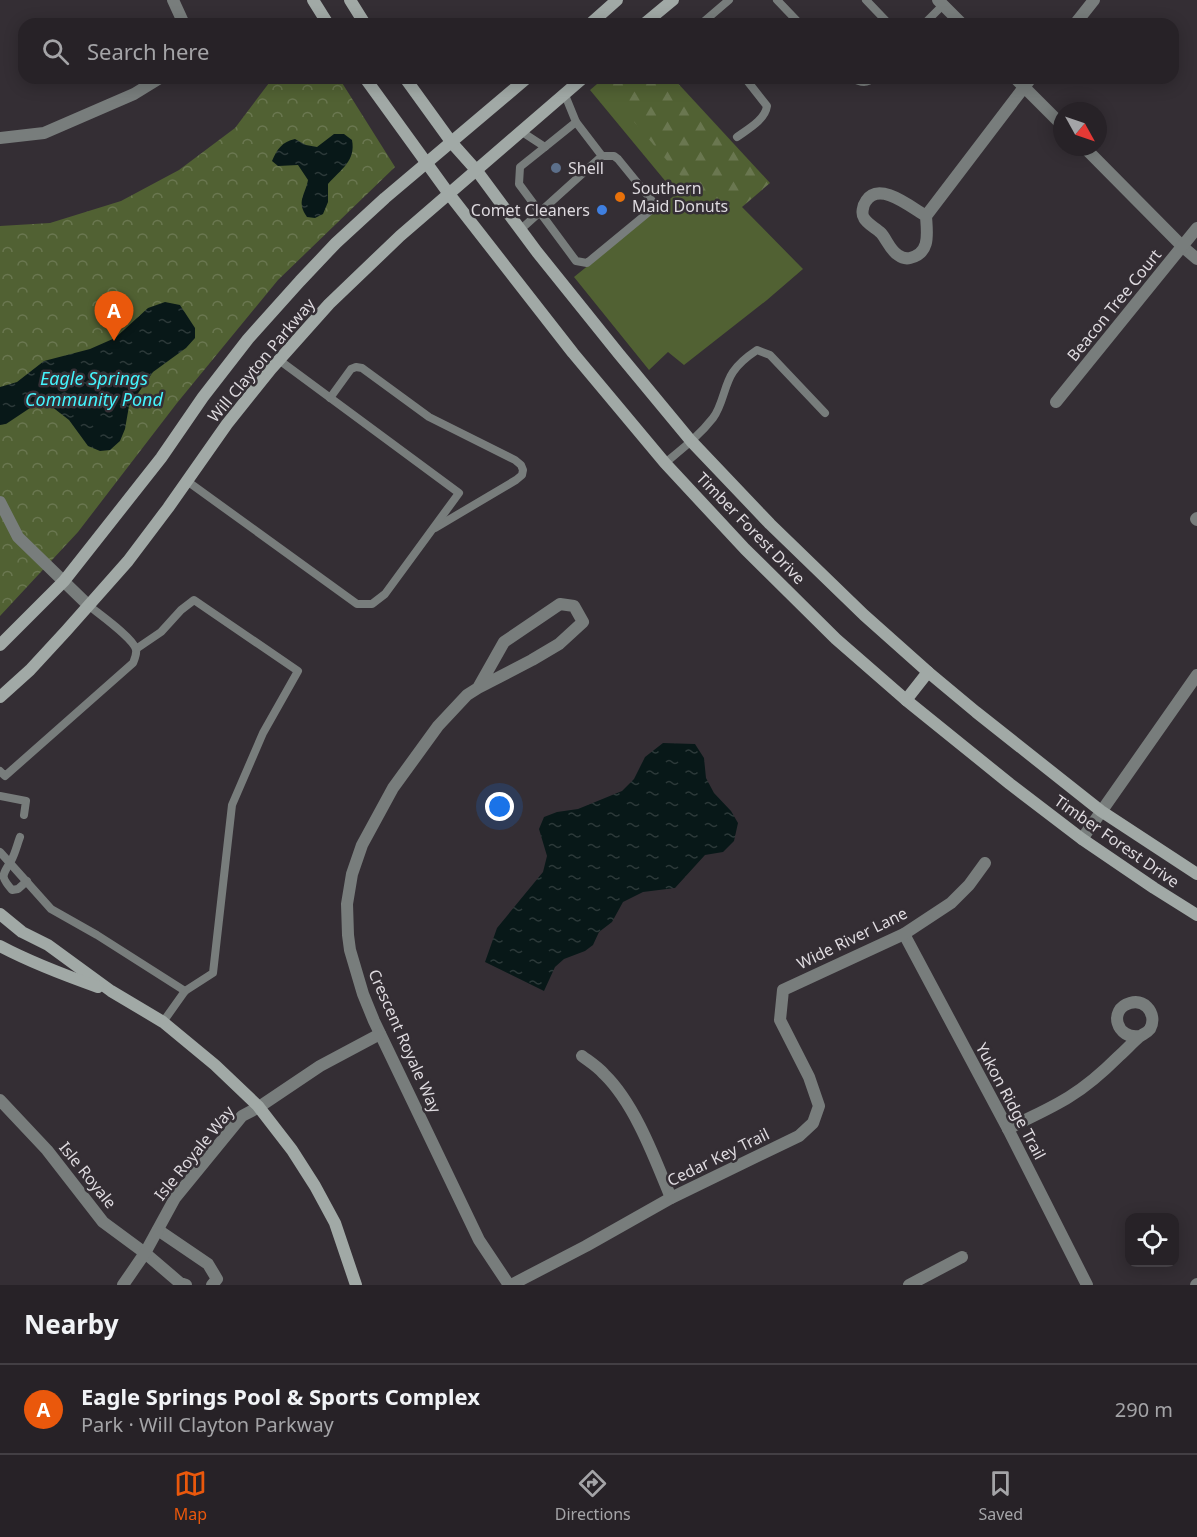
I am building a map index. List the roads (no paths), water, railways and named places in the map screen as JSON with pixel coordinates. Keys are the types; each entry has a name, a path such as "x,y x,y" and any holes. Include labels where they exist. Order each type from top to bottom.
{"main road":[{"path":"313,0 324,18"},
{"path":"350,0 361,18"},
{"path":"597,18 617,0"},
{"path":"653,18 673,0"},
{"name":"Timber Forest Drive","path":"369,84 449,194 573,353 665,463 745,549 837,639 906,700 1082,839 1197,915"},
{"name":"Timber Forest Drive","path":"409,84 591,320 692,441 770,524 864,615 976,712 1101,811 1197,874"},
{"name":"Will Clayton Parkway","path":"0,645 64,581 161,458 203,397 248,339 336,243 520,84"},
{"name":"Will Clayton Parkway","path":"0,697 30,670 128,561 227,424 279,360 336,296 400,236 577,84"},
{"path":"906,700 928,672"},
{"path":"0,914 22,932 48,945 111,991 163,1022 216,1065 259,1107 292,1150 320,1195 335,1223 356,1285"},
{"path":"0,946 29,961 111,991"}],"street":[{"path":"172,0 181,18"},
{"path":"1080,18 1094,0"},
{"path":"940,2 956,18"},
{"path":"0,138 44,133 134,94 150,84"},
{"path":"926,216 886,193 870,196 862,211 864,218 879,231 898,256 905,259 913,258 922,253 928,239 926,216 1021,84"},
{"path":"1026,84 1053,115"},
{"path":"1093,156 1182,247 1197,259"},
{"name":"Beacon Tree Court","path":"1056,402 1197,228"},
{"path":"0,502 18,537 88,605"},
{"name":"Crescent Royale Way","path":"478,688 504,642 560,604 574,606 583,622 559,644 467,696 447,715 402,774 367,835 352,874 347,904 348,935 363,994 380,1034 479,1240 510,1285"},
{"path":"1082,839 1197,675"},
{"name":"Wide River Lane","path":"783,990 904,934 951,903 969,885 985,862"},
{"name":"Yukon Ridge Trail","path":"904,934 1087,1285"},
{"name":"Cedar Key Trail","path":"510,1285 671,1198 799,1136 813,1123 819,1106 809,1077 780,1020 783,990"},
{"name":"Isle Royale Way","path":"123,1285 145,1253 175,1198 242,1116 259,1107 301,1077 380,1034"},
{"path":"1008,1130 1079,1090 1140,1036"},
{"path":"582,1056 605,1074 631,1111 650,1148 671,1198"},
{"name":"Isle Royale","path":"0,1100 47,1150 103,1221 180,1283 186,1285"},
{"path":"158,1230 208,1264 217,1279 212,1285"},
{"path":"909,1285 962,1257"}],"lane":[{"path":"708,18 729,0"},
{"path":"777,0 794,18"},
{"path":"866,0 883,18"},
{"path":"928,18 940,2"},
{"path":"737,138 766,112 767,106 750,84"},
{"path":"565,94 576,122 602,156"},
{"path":"520,230 540,212 602,156 614,156 618,159 654,202 650,211 587,263 576,261 540,212 519,184 519,176 520,168 576,122"},
{"path":"522,132 545,147"},
{"path":"665,463 692,441 714,417 732,373 745,358 757,350 770,355 825,413"},
{"path":"187,482 357,604 372,603 385,594 459,493 279,360"},
{"path":"330,398 351,369 362,368 429,417 521,465 522,475 516,480 431,531"},
{"path":"136,649 161,632 181,610 194,600 298,671 263,733 232,805 213,973 185,991 163,1022"},
{"path":"2,776 133,663 136,649 128,638 88,605"},
{"path":"0,796 26,801 24,815"},
{"path":"20,837 10,863 2,872 2,878 12,890 18,889 27,881"},
{"path":"0,852 51,909 97,935 185,991"}],"water":[{"path":"334,134 344,134 352,140 352,154 328,184 328,202 323,214 315,218 307,217 302,207 302,198 308,180 298,165 278,166 272,161 281,147 290,140 295,139 306,145 317,147"},
{"name":"Eagle Springs Community Pond","path":"165,302 180,305 195,328 195,338 186,348 153,372 129,406 125,429 120,441 110,450 100,451 88,446 69,420 51,406 40,403 6,424 0,425 0,387 17,382 44,361 90,349 115,338 148,308"},
{"path":"663,743 695,744 704,758 706,778 714,793 731,811 738,823 734,841 723,852 705,855 675,888 643,892 623,902 612,922 599,932 593,945 585,951 564,959 555,967 544,991 485,962 497,928 543,872 547,856 539,829 544,817 557,812 578,809 622,791 634,779 645,757"}],"place":[{"name":"Shell","path":"556,168"},
{"name":"Southern Maid Donuts","path":"620,197"},
{"name":"Comet Cleaners","path":"602,210"},
{"name":"Eagle Springs Pool & Sports Complex","path":"114,341"}]}
